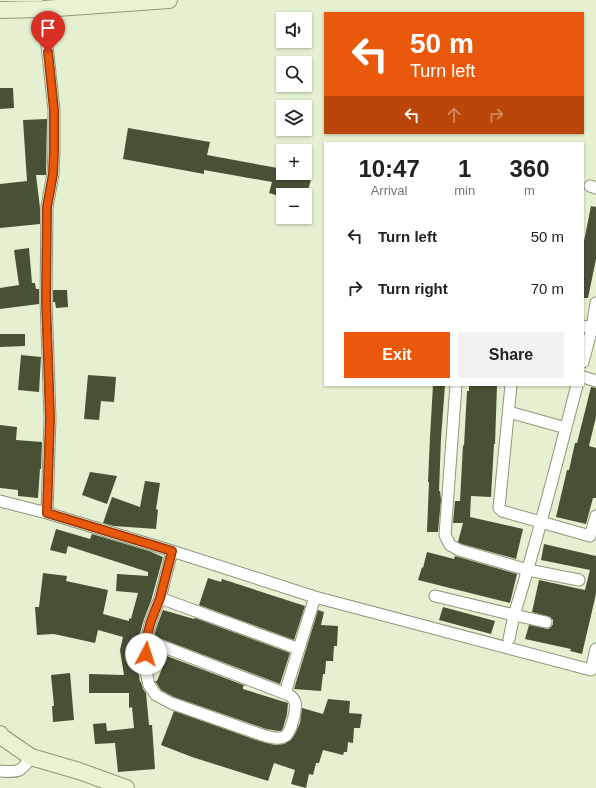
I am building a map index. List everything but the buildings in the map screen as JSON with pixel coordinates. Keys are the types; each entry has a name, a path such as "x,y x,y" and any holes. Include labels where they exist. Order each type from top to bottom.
{"main road":[{"path":"0,10 43,9 169,0"},
{"path":"0,734 2,737 31,757 79,771 126,788"}],"street":[{"path":"43,9 54,110 53,174 47,207 46,300 50,418 47,513"},
{"path":"584,355 588,327 596,303"},
{"path":"584,377 596,381"},
{"path":"456,386 446,535 450,545 459,550 528,570 579,580"},
{"path":"512,386 499,508 502,511 593,537 596,516"},
{"path":"509,639 514,615 528,570 577,386"},
{"path":"509,412 566,428"},
{"path":"0,501 47,513 172,551 315,597 591,670 596,649"},
{"path":"146,640 289,695 294,699 296,704 289,732 282,738 262,735 171,703 156,695 150,685 145,667 146,640 151,621 160,598 172,551"},
{"path":"435,596 546,622"},
{"path":"285,693 315,597"},
{"path":"160,598 299,649"},
{"path":"0,771 16,772 21,770 31,757"}],"route":[{"path":"48,52 54,110 54,150 53,174 47,207 46,300 50,418 47,513 172,551 160,598 151,621 146,640 146,654"}]}
